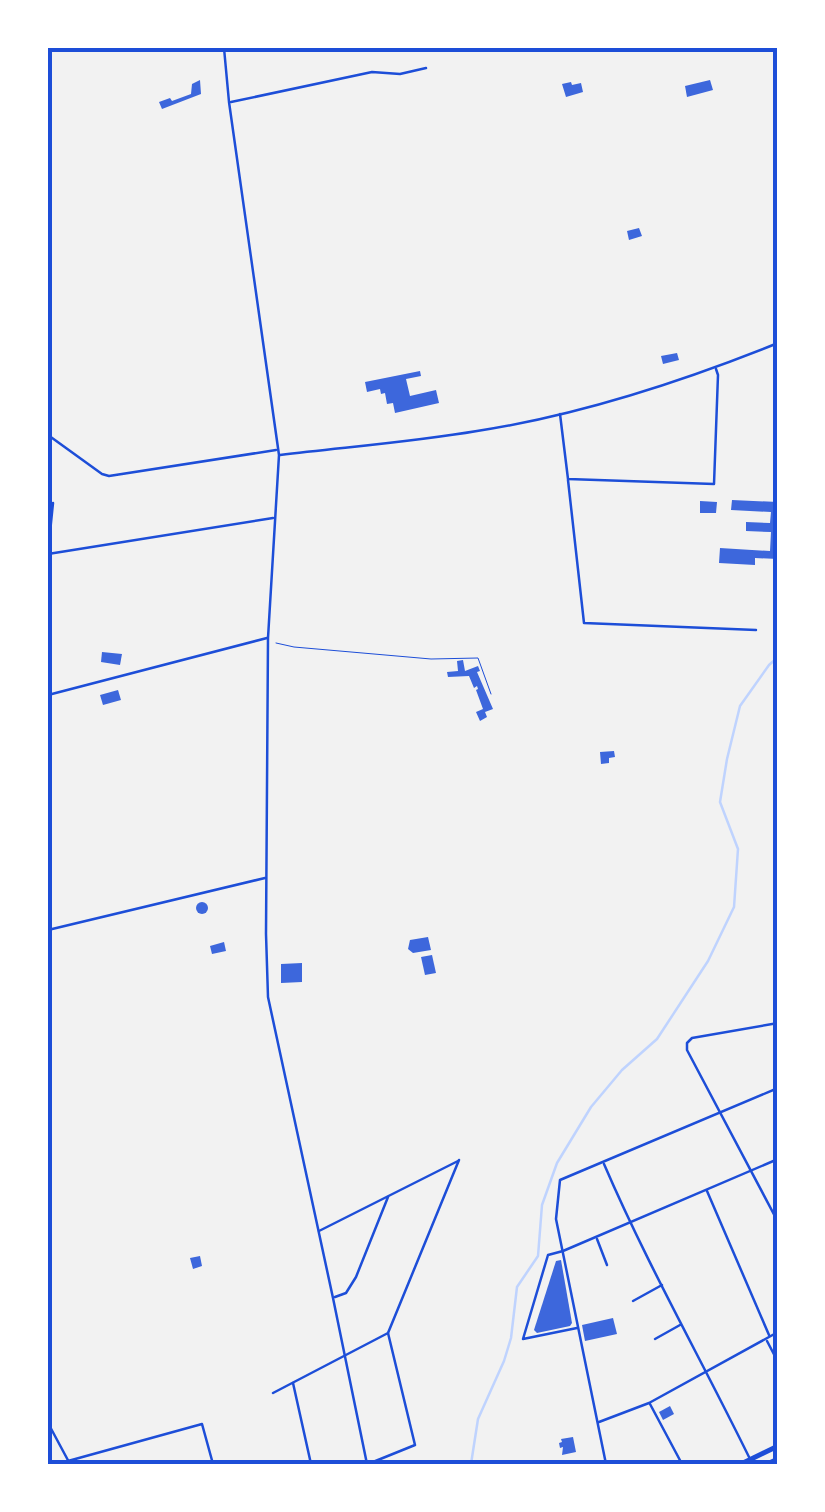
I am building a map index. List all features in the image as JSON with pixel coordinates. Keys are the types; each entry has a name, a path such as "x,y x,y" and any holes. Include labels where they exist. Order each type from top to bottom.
{"main road":[{"path":"741,1464 778,1446"},
{"path":"768,1464 778,1459"},
{"path":"751,1460 758,1464"}],"street":[{"path":"224,48 278,453 268,640 268,997 367,1464 415,1444 388,1333 459,1160 319,1231"},
{"path":"229,102 372,72 400,74 426,68"},
{"path":"48,435 110,476 474,432 662,386 778,343"},
{"path":"568,479 714,484 716,368"},
{"path":"560,414 584,623 756,630"},
{"path":"53,503 48,556 273,518"},
{"path":"48,695 268,640"},
{"path":"48,930 267,878"},
{"path":"778,1023 692,1038 687,1043 778,1222"},
{"path":"606,1464 556,1219 560,1180 778,1088"},
{"path":"578,1328 524,1339 548,1254 778,1158"},
{"path":"604,1163 629,1223 751,1460"},
{"path":"706,1190 778,1362"},
{"path":"334,1298 346,1293 356,1277 388,1197"},
{"path":"596,1237 606,1266"},
{"path":"634,1301 662,1285"},
{"path":"654,1339 682,1324"},
{"path":"598,1423 649,1403 778,1332"},
{"path":"273,1393 388,1333"},
{"path":"293,1382 310,1464"},
{"path":"649,1403 682,1464"},
{"path":"48,1423 69,1463 202,1424 212,1464"}],"path":[{"path":"268,640 294,647 431,659 478,658 491,694"}],"building":[{"path":"200,80 201,94 162,109 159,102 191,94 192,84"},
{"path":"710,80 713,90 687,97 685,86"},
{"path":"581,83 583,92 566,97 562,84"},
{"path":"639,228 642,236 629,240 627,231"},
{"path":"677,353 679,360 663,364 661,356"},
{"path":"420,371 421,376 406,379 410,396 436,390 439,403 395,413 393,403 387,404 380,389 367,392 365,382"},
{"path":"732,500 778,502 778,559 755,558 755,565 719,563 720,548 770,551 771,532 746,531 746,522 770,523 771,512 731,510"},
{"path":"700,501 717,502 716,513 700,513"},
{"path":"102,652 122,654 120,665 101,662"},
{"path":"463,660 465,671 478,666 493,709 485,712 487,717 480,721 476,712 483,709 477,686 474,688 469,676 448,677 447,672 458,671 457,661"},
{"path":"118,690 121,700 103,705 100,695"},
{"path":"614,751 615,757 609,758 609,763 601,764 600,752"},
{"path":"202,902 208,908 202,914 196,908"},
{"path":"428,937 431,950 413,953 408,949 410,940"},
{"path":"224,942 226,951 212,954 210,946"},
{"path":"432,955 436,973 425,975 421,957"},
{"path":"302,963 302,982 281,983 281,964"},
{"path":"200,1256 202,1266 193,1269 190,1258"},
{"path":"561,1260 572,1323 537,1333 534,1330 556,1261"},
{"path":"613,1318 617,1334 585,1341 582,1325"},
{"path":"670,1406 674,1414 663,1420 659,1412"},
{"path":"573,1437 576,1452 562,1455 561,1439"}],"waterway":[{"path":"471,1464 478,1419 511,1338 517,1287 538,1256 542,1205 557,1163 591,1107 622,1070 657,1039 708,961 734,907 738,849 720,802 727,759 740,706 778,657"}]}
